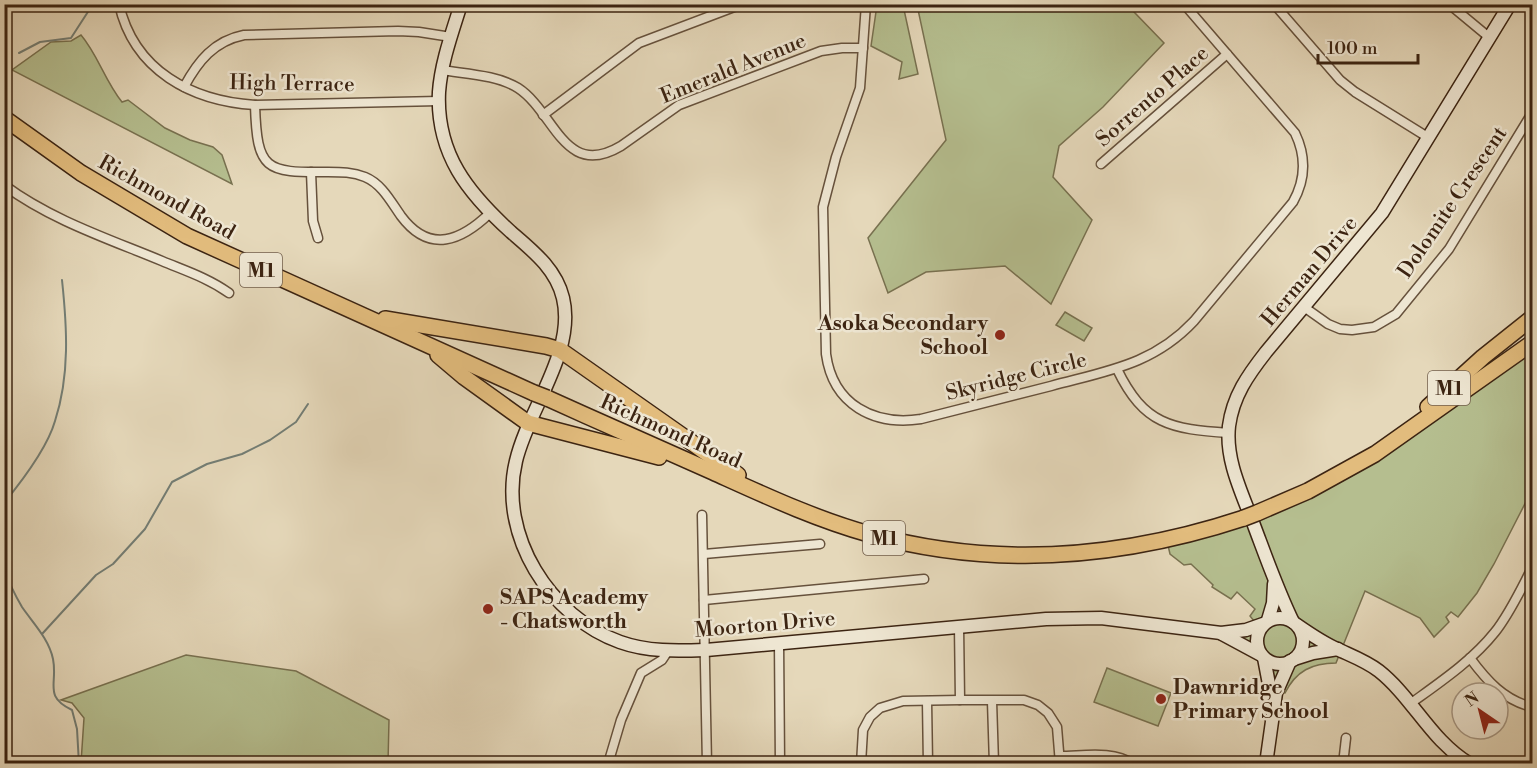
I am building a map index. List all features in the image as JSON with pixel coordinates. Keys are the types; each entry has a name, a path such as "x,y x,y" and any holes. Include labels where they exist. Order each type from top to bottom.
{"highway":[{"name":"Richmond Road","path":"4,117 81,174 157,220 226,255 426,344 542,392 742,485 826,521 869,534 931,548 997,555 1084,554 1180,538 1251,516 1308,491 1365,458"},
{"path":"329,300 398,322 560,350 728,469 826,521"},
{"name":"M1","path":"1365,458 1430,406 1497,345 1533,318"},
{"name":"M1","path":"1365,458 1393,442 1533,343"},
{"path":"426,344 464,377 528,423 652,455 742,485"}],"street":[{"name":"High Terrace","path":"119,4 125,26 141,52 159,71 184,87 225,102 255,105 439,101"},
{"name":"Moorton Drive","path":"461,4 442,70 439,101 441,124 450,156 463,181 490,213 540,258 559,287 564,302 566,321 560,350 528,423 516,461 513,486 518,527 533,568 550,593 570,613 609,637 630,645 668,651 705,650 1046,619 1101,618 1221,633 1246,630 1266,622"},
{"path":"543,115 639,43 742,4"},
{"name":"Skyridge Circle","path":"866,4 860,88 836,157 823,207 826,354 832,378 842,393 853,404 869,414 892,421 910,421 1117,369 1157,352 1185,330 1293,202 1301,185 1303,158 1294,133 1184,4"},
{"path":"1274,4 1340,80 1428,138"},
{"path":"1449,4 1490,38"},
{"name":"Herman Drive","path":"1295,624 1274,580 1232,463 1229,433 1233,409 1242,386 1266,352 1382,213 1510,4"},
{"path":"184,87 195,68 208,53 225,41 244,35 398,31 451,37"},
{"name":"Emerald Avenue","path":"442,70 507,82 521,90 572,149 585,155 604,155 621,146 679,105 821,51 863,48"},
{"name":"Sorrento Place","path":"1101,164 1227,54"},
{"path":"255,105 256,136 264,158 283,171 348,172 371,180 382,190 412,229 434,239 449,239 466,233 490,213"},
{"name":"Dolomite Crescent","path":"1304,307 1328,324 1340,329 1352,330 1374,327 1396,314 1449,249 1533,113"},
{"path":"311,172 313,221 318,238"},
{"path":"4,185 36,206 131,248 205,277 229,293"},
{"path":"1117,369 1136,401 1162,421 1189,430 1229,433"},
{"path":"702,515 707,764"},
{"path":"704,554 820,544"},
{"path":"1410,704 1470,658 1496,632 1533,568"},
{"path":"704,600 924,579"},
{"name":"Herman Drive","path":"1266,622 1273,603 1274,580"},
{"path":"1272,707 1263,657 1257,648 1256,639 1258,631 1266,622 1281,617 1380,671 1436,737 1470,764"},
{"path":"1266,764 1272,707 1279,684 1303,643 1302,633 1295,624"},
{"path":"959,626 960,700"},
{"name":"Moorton Drive","path":"1221,633 1263,657"},
{"path":"778,642 780,764"},
{"path":"1263,657 1277,664 1312,653 1338,649"},
{"path":"608,764 621,720 641,673 662,660 668,651"},
{"path":"1470,658 1499,692 1514,702 1533,707"},
{"path":"861,764 863,730 874,712 894,702 960,700 1032,702 1044,709 1057,727 1060,760 1105,755 1122,758 1133,764"},
{"path":"992,700 994,764"},
{"path":"927,701 928,764"},
{"path":"1343,764 1346,738"}],"green space":[{"path":"877,5 903,5 918,74 899,79 902,62 871,46"},
{"path":"917,5 1113,5 1133,11 1164,43 1103,107 1059,146 1053,177 1092,220 1051,304 1005,266 926,272 888,293 868,238 946,140"},
{"path":"81,35 122,102 128,100 165,128 190,140 213,147 222,155 232,184 12,70 51,42 71,41"},
{"path":"1065,312 1092,328 1084,341 1056,325"},
{"path":"1532,343 1532,490 1477,593 1458,617 1451,612 1446,617 1449,622 1434,637 1420,618 1365,591 1336,663 1312,667 1294,679 1285,693 1271,693 1264,658 1235,640 1254,621 1250,616 1255,609 1237,592 1231,599 1212,587 1213,585 1191,564 1184,565 1170,554 1167,541 1298,496"},
{"path":"186,655 296,671 389,720 388,763 81,763 84,718 72,703 61,700"},
{"path":"1107,668 1171,693 1158,726 1094,702"}],"waterway":[{"path":"19,53 40,42 71,38 93,4"},
{"path":"4,503 40,453 51,432 60,404 66,351 62,280"},
{"path":"42,634 96,575 113,564 145,529 172,482 207,464 242,454 270,440 296,422 308,404"},
{"path":"4,569 19,602 51,652 57,700 72,710 77,729 79,764"}],"place":[{"name":"Asoka Secondary School","path":"1000,335"},
{"name":"SAPS Academy - Chatsworth","path":"488,609"},
{"name":"Dawnridge Primary School","path":"1161,699"}]}
